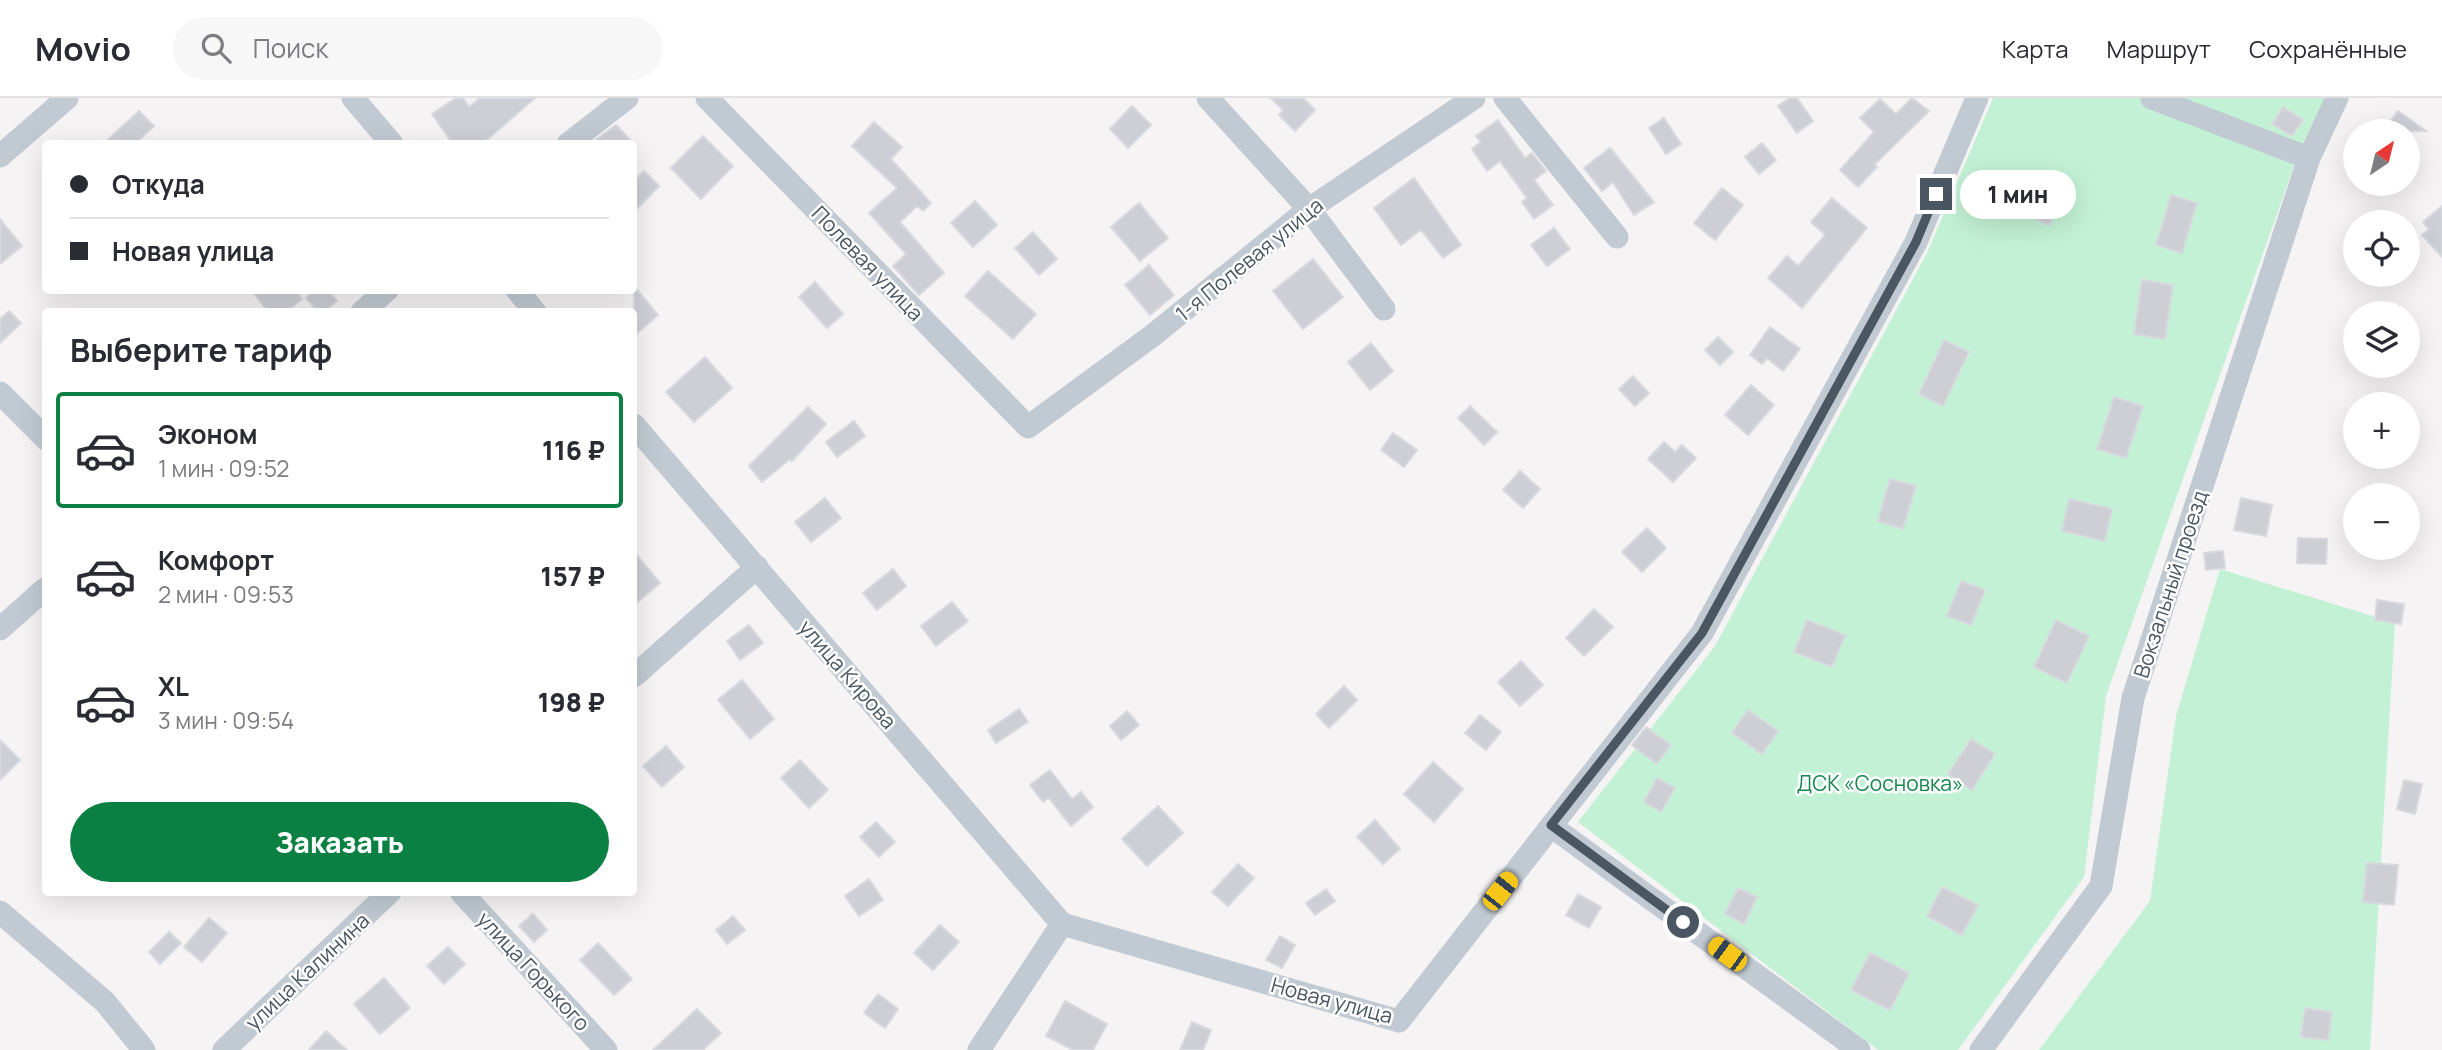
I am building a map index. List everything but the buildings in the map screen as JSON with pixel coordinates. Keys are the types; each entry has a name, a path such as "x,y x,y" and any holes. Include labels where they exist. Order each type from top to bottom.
{"street":[{"path":"0,156 67,98"},
{"path":"353,98 389,140"},
{"path":"573,140 627,98"},
{"name":"Полевая улица","path":"707,98 1028,427"},
{"path":"1208,98 1309,208 1384,309"},
{"name":"1-я Полевая улица","path":"1028,427 1152,336 1309,208 1474,98"},
{"path":"1505,98 1617,237"},
{"name":"Новая улица","path":"1062,924 1399,1021 1702,633 1916,242 1976,98"},
{"path":"2152,98 2309,158"},
{"name":"Вокзальный проезд","path":"1981,1050 2101,886 2133,698 2309,158 2337,98"},
{"path":"367,308 382,294"},
{"path":"520,294 532,308"},
{"path":"0,393 42,435"},
{"name":"улица Кирова","path":"637,428 1062,924"},
{"path":"637,673 757,567"},
{"path":"0,629 42,592"},
{"path":"1551,825 1859,1050"},
{"name":"улица Калинина","path":"224,1050 386,896"},
{"name":"улица Горького","path":"465,896 606,1050"},
{"path":"0,912 105,1002 144,1050"},
{"path":"979,1050 1062,924"}],"green space":[{"name":"ДСК «Сосновка»","path":"1993,98 2325,98 2300,149 2106,696 2084,877 1958,1050 1878,1050 1578,822 1715,646 1927,253"},
{"path":"2220,569 2395,623 2370,1050 2039,1050 2150,901 2176,716"}],"route":[{"path":"1683,922 1551,825 1702,633 1916,242 1936,194"}]}
